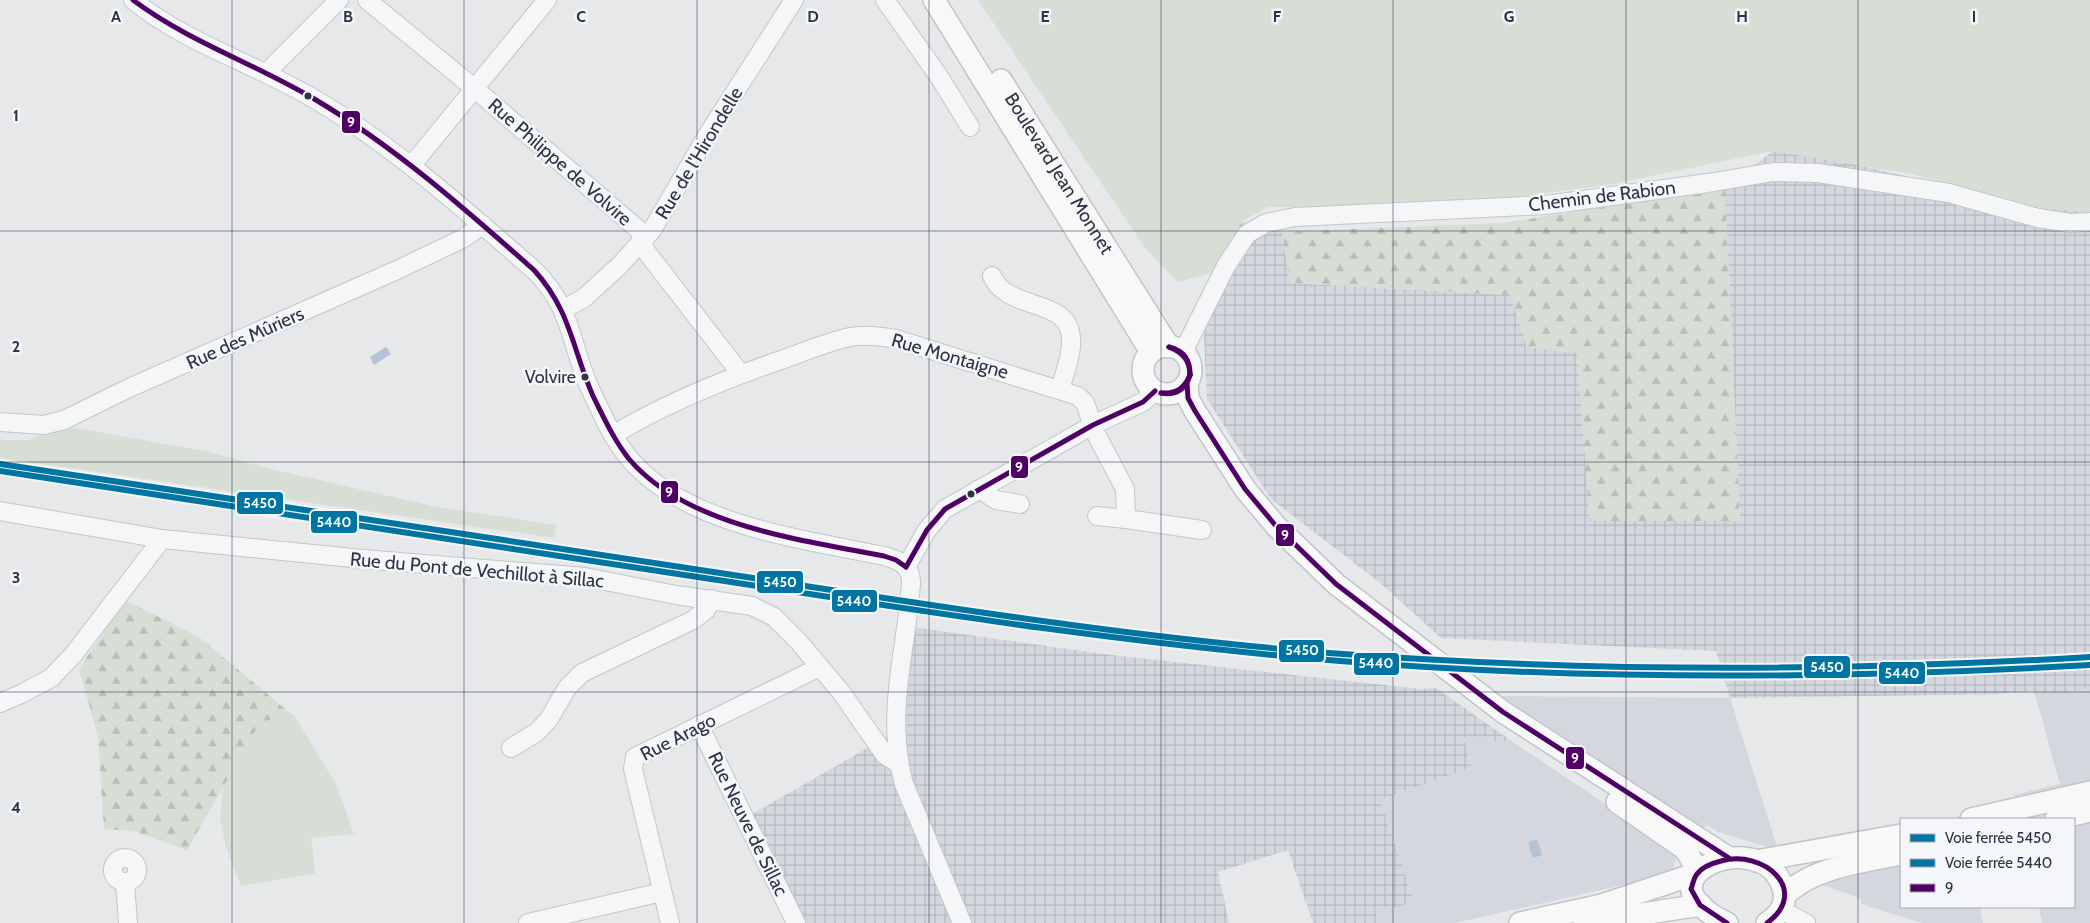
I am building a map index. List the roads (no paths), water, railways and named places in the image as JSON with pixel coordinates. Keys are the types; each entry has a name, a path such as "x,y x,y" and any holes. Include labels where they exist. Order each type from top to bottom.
{"main road":[{"path":"934,0 1168,351 1191,367 1172,389"},
{"name":"Boulevard Jean Monnet","path":"952,0 1168,351"},
{"path":"1168,351 1145,361 1144,373 1147,383 1172,389 1210,457 1269,533 1331,592 1381,626 1467,691 1685,849 1697,872 1692,892 1707,913 1727,923"},
{"path":"1467,691 1729,858"},
{"path":"1975,818 2090,792"},
{"path":"2060,818 2090,811"},
{"path":"1756,861 1900,835"},
{"path":"1778,909 1800,883 1820,875 1900,854"},
{"path":"1520,923 1602,905 1697,872 1711,862 1729,858 1756,861 1764,864 1777,874 1778,909"},
{"path":"1583,923 1707,913"}],"street":[{"path":"132,0 169,24 232,58 266,73 366,130 483,225 548,283 564,309 588,383 613,435 628,457 644,473 672,493 720,518 744,526 884,556 896,560 906,567 911,576 910,592 896,695 899,764 904,784 962,923"},
{"path":"266,73 339,0"},
{"name":"Rue Philippe de Volvire","path":"367,0 474,88 640,231 645,250 741,374"},
{"path":"411,166 547,0"},
{"name":"Rue de l'Hirondelle","path":"564,309 584,298 643,241 794,0"},
{"path":"885,0 930,64 970,127"},
{"name":"Chemin de Rabion","path":"1168,351 1247,234 1266,223 1295,217 1546,205 1708,184 1773,172 1818,173 1949,193 2038,218 2070,223 2090,222"},
{"name":"Rue des Mûriers","path":"0,422 44,425 64,420 129,388 397,270 462,239 483,225"},
{"path":"992,276 1002,292 1056,313 1070,329 1071,350 1060,390"},
{"name":"Rue Montaigne","path":"613,435 650,412 741,374 823,345 851,337 876,336 896,339 1060,390 1082,399 1125,489 1126,520"},
{"path":"906,567 933,521 946,509 979,488 1093,425 1172,389"},
{"path":"979,488 987,496 996,500 1020,504"},
{"name":"Rue du Pont de Vechillot à Sillac","path":"0,511 162,539 363,559 585,577 676,595 752,606 774,616 841,692 885,756 899,764"},
{"path":"1097,516 1202,530"},
{"path":"0,703 51,678 73,655 162,539"},
{"path":"511,748 537,732 548,719 567,688 582,673 693,620 706,610 712,599"},
{"name":"Rue Arago","path":"670,923 633,762 638,754 820,667"},
{"name":"Rue Neuve de Sillac","path":"699,725 796,923"},
{"path":"125,883 128,923"},
{"path":"528,923 662,892"},
{"path":"1778,909 1806,923"}],"water":[{"path":"386,347 391,354 374,365 370,357"},
{"path":"1537,839 1542,855 1533,858 1528,842"}],"rail line":[{"name":"5450","path":"0,464 968,611 1257,647 1424,659 1614,667 1805,667 1995,662 2090,657"},
{"name":"5440","path":"0,471 946,615 1182,646 1261,654 1434,667 1621,675 1809,675 1996,670 2090,665"}],"place":[{"name":"Volvire","path":"585,377"}]}
